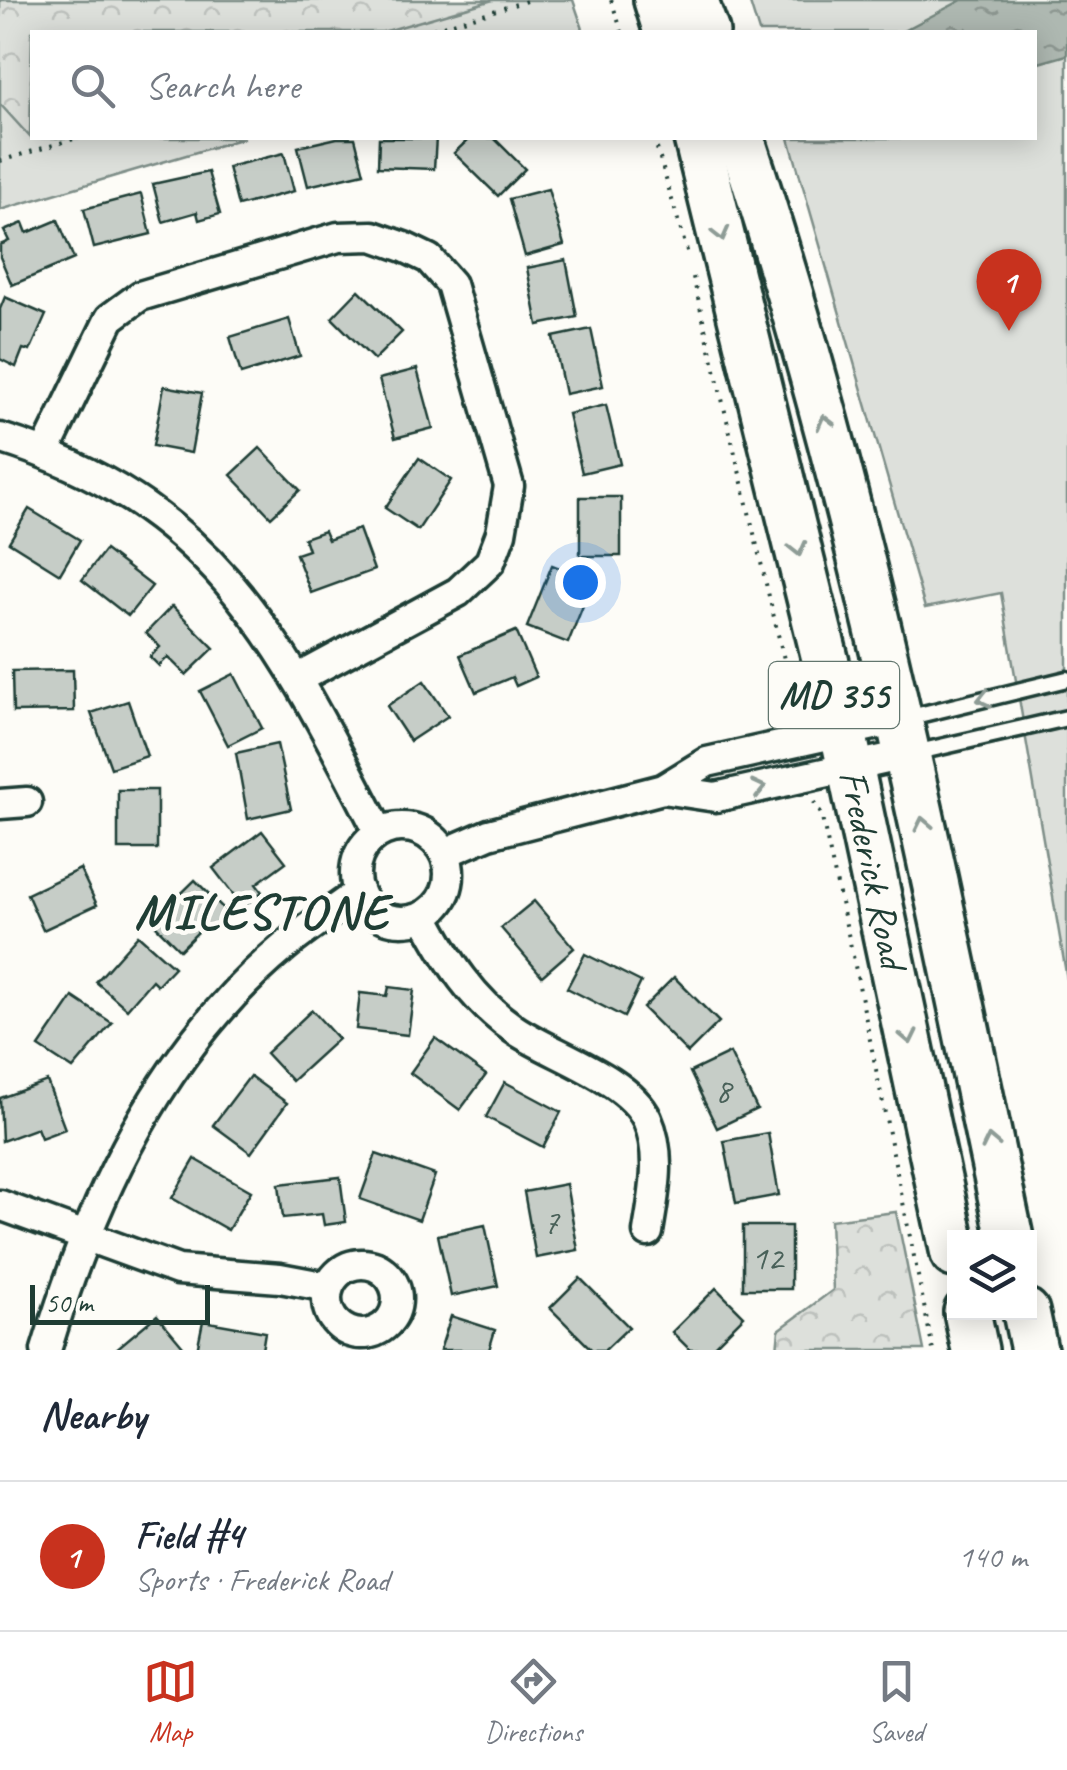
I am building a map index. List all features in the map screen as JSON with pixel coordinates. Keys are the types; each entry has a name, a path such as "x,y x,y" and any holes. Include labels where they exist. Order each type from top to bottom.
{"main road":[{"path":"657,0 666,30"},
{"path":"694,0 705,30"},
{"name":"Frederick Road","path":"697,140 847,749 949,1230"},
{"name":"Frederick Road","path":"742,140 779,254 905,737 1008,1230"},
{"path":"969,1320 975,1350"},
{"path":"1028,1320 1034,1350"}],"street":[{"path":"45,452 110,318 140,296 338,237 373,236 428,259 451,284 508,486 501,533 490,562 458,592 299,678"},
{"path":"0,438 45,452 122,490 206,553 299,678 379,832"},
{"path":"445,853 508,828 664,790 708,762 847,749 905,737"},
{"path":"394,827 424,831 445,853 448,888 424,916 386,918 375,912 359,892 356,865 368,841 379,832 394,827"},
{"path":"46,1350 85,1237 148,1104 186,1052 283,948 359,892"},
{"path":"424,916 478,1000 516,1030 613,1084 646,1116 658,1165 648,1232"},
{"path":"0,1205 178,1270 280,1278 328,1287"}],"lane":[{"path":"905,737 1067,680"},
{"path":"905,737 1067,718"}],"path":[{"path":"430,30 530,0"},
{"path":"611,0 621,30"},
{"path":"0,161 69,140"}],"green space":[{"path":"0,0 573,0 583,30 30,30 30,140 237,140 0,210"},
{"path":"0,0 493,0 390,30 30,30 30,137 0,104"},
{"path":"749,0 1067,0 1067,979 1001,593 925,608 790,140 1037,140 1037,30 758,30"},
{"path":"896,1212 924,1350 777,1350 779,1330 833,1290 830,1220"}],"water":[{"path":"962,0 1067,0 1067,55 1037,63 1037,30 905,30"}],"building":[{"path":"328,140 356,140 364,173 308,186 298,147"},
{"path":"379,140 436,140 434,169 378,167"},
{"path":"468,140 496,140 525,169 498,196 454,153"},
{"path":"284,153 294,191 238,206 228,167"},
{"path":"208,172 220,214 199,220 197,212 163,222 153,184"},
{"path":"548,189 564,245 525,256 509,199"},
{"path":"141,194 151,234 94,248 84,209"},
{"path":"58,220 74,259 12,285 0,257 0,245 9,241 4,231 23,223 27,233"},
{"path":"566,260 577,317 538,325 527,268"},
{"path":"359,290 402,332 374,360 332,318"},
{"path":"5,297 46,315 30,351 23,349 16,367 0,359 0,309"},
{"path":"289,319 300,356 241,374 230,337"},
{"path":"591,329 603,386 565,394 553,337"},
{"path":"417,369 433,428 395,438 379,379"},
{"path":"164,386 202,393 191,453 153,446"},
{"path":"606,405 620,464 582,473 568,414"},
{"path":"260,448 300,490 271,517 231,475"},
{"path":"419,458 451,480 418,530 385,508"},
{"path":"580,497 621,497 621,556 580,556"},
{"path":"29,509 80,540 60,574 9,542"},
{"path":"359,529 374,570 311,593 296,554 308,550 304,538 324,531 328,540"},
{"path":"105,550 152,586 128,616 82,580"},
{"path":"552,565 593,581 568,643 527,627"},
{"path":"172,606 214,648 186,675 168,657 159,666 150,657 160,647 146,633"},
{"path":"516,631 536,677 516,686 512,677 476,692 460,655"},
{"path":"73,670 74,711 13,712 12,671"},
{"path":"234,674 262,728 228,745 200,691"},
{"path":"424,681 448,716 410,741 387,706"},
{"path":"128,701 147,756 111,768 91,713"},
{"path":"277,744 291,809 248,819 236,753"},
{"path":"118,790 157,790 157,849 118,849"},
{"path":"262,831 286,862 256,884 262,892 243,907 213,868"},
{"path":"80,869 97,905 43,930 27,894"},
{"path":"195,880 228,913 211,930 205,925 180,950 152,922"},
{"path":"534,901 574,948 542,976 501,928"},
{"path":"138,935 174,967 157,985 152,980 127,1009 96,982"},
{"path":"585,954 641,982 624,1017 567,988"},
{"path":"674,977 719,1022 688,1053 643,1008"},
{"path":"389,987 414,990 408,1035 356,1029 360,993 387,996"},
{"path":"73,997 112,1023 73,1069 39,1047"},
{"path":"312,1010 338,1039 292,1081 266,1053"},
{"path":"435,1038 486,1075 460,1110 410,1073"},
{"path":"730,1053 757,1109 717,1128 690,1072"},
{"path":"250,1076 287,1103 251,1153 213,1125"},
{"path":"47,1081 65,1129 41,1138 37,1128 2,1141 0,1098"},
{"path":"505,1082 561,1112 543,1147 486,1117"},
{"path":"768,1133 779,1195 736,1203 724,1141"},
{"path":"376,1154 435,1175 419,1220 360,1199"},
{"path":"195,1159 251,1191 228,1230 172,1198"},
{"path":"340,1177 346,1222 324,1225 322,1214 283,1218 279,1184"},
{"path":"566,1184 578,1250 536,1258 524,1192"},
{"path":"485,1225 498,1286 451,1296 438,1235"},
{"path":"743,1226 791,1226 791,1289 743,1289"},
{"path":"580,1278 629,1327 605,1350 592,1350 550,1308"},
{"path":"716,1288 744,1316 710,1350 690,1350 672,1332"},
{"path":"157,1315 183,1346 178,1350 115,1350"},
{"path":"451,1316 495,1330 489,1350 440,1350"},
{"path":"203,1321 265,1332 262,1350 197,1350"}],"place":[{"name":"Field #4","path":"1009,331"}],"district":[{"name":"MILESTONE","path":"262,911"}]}
